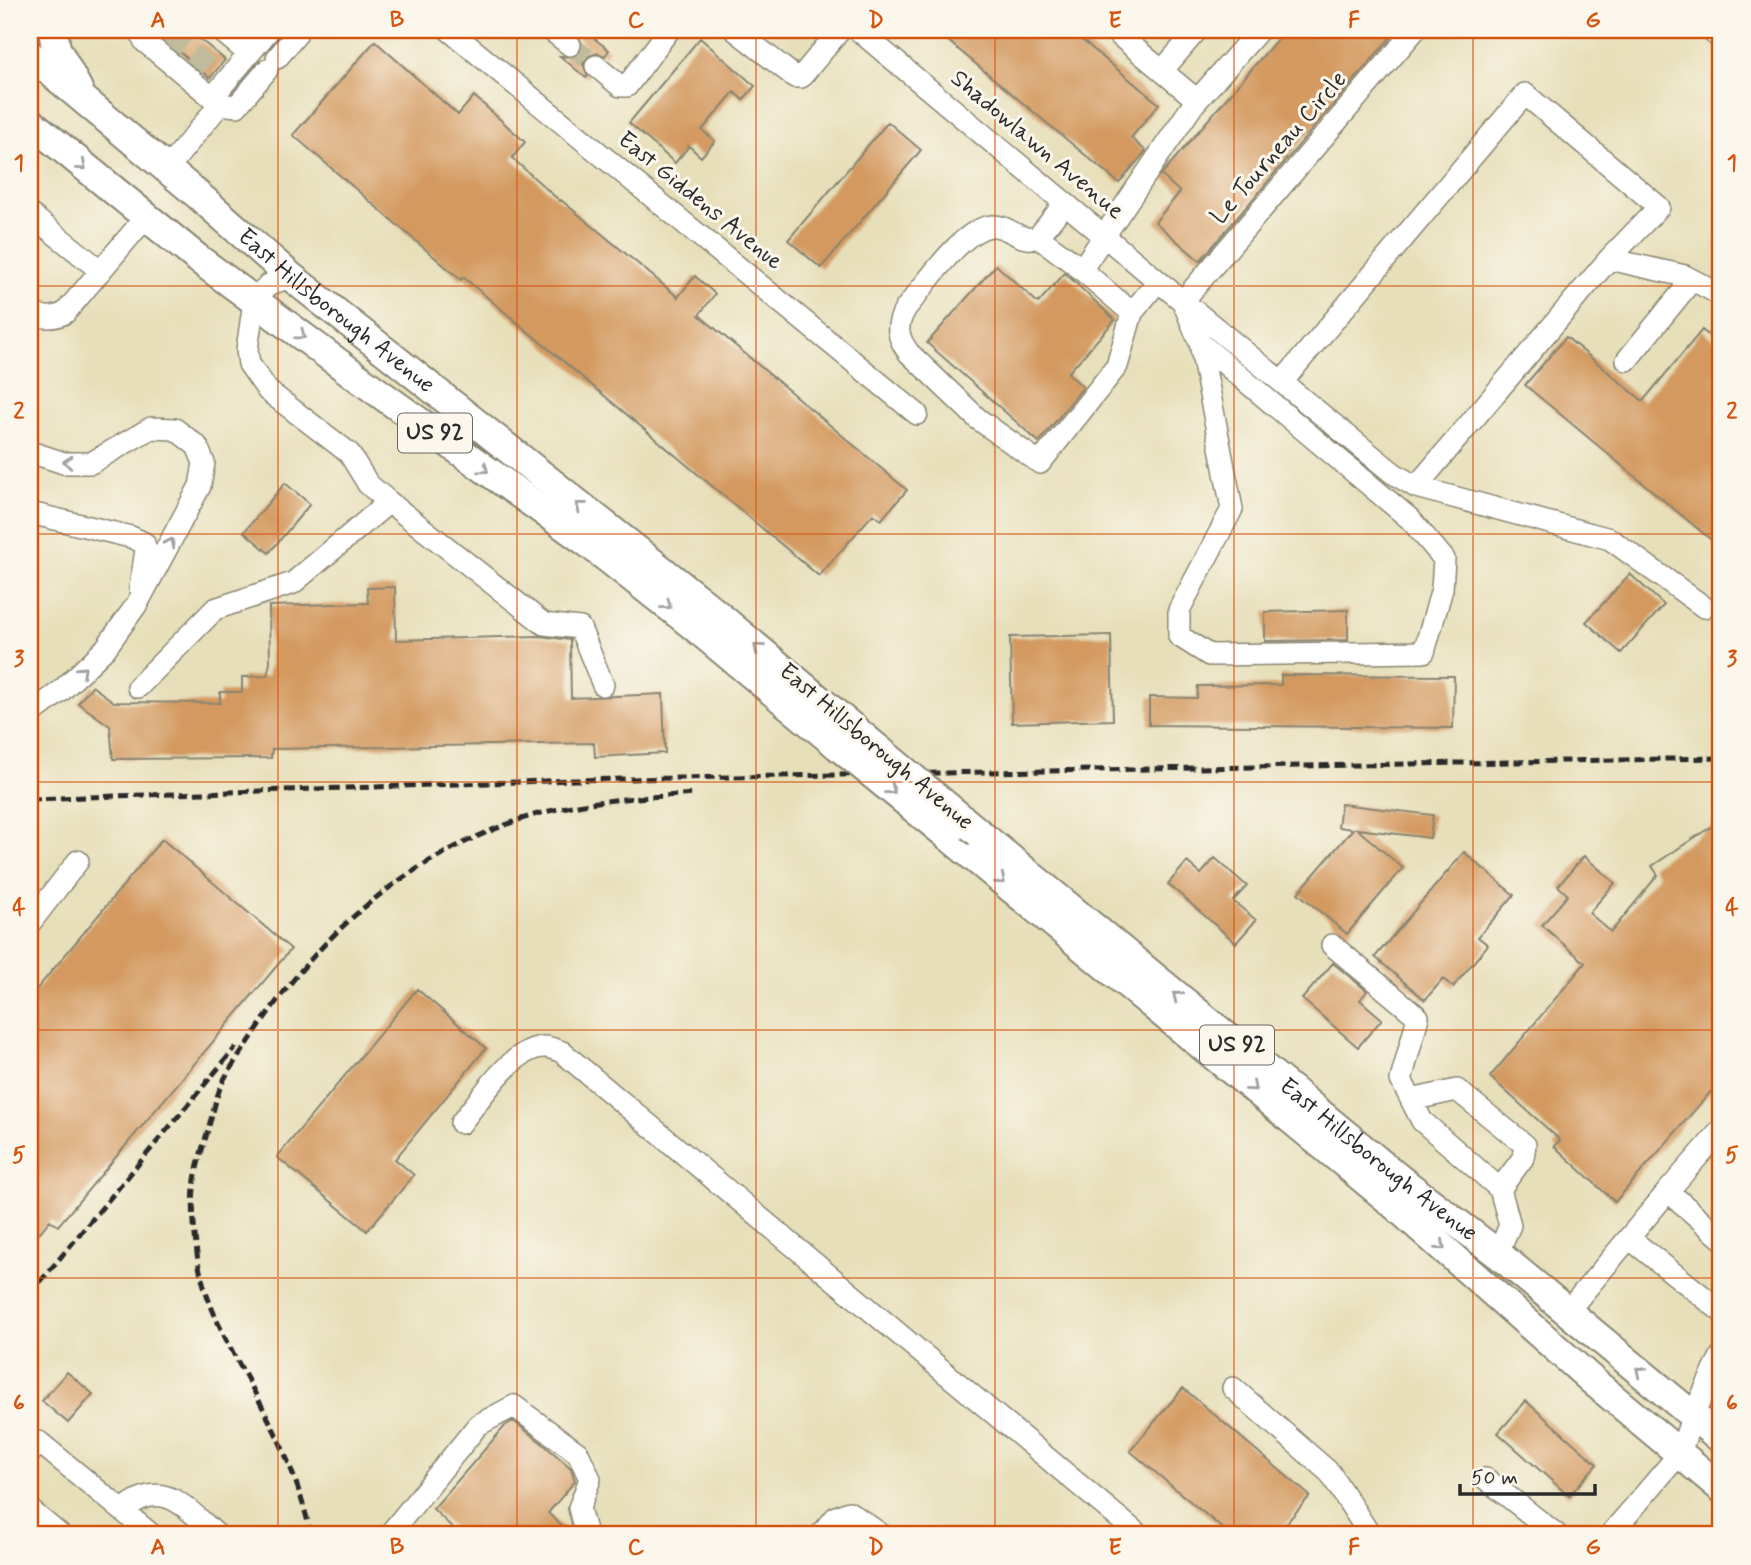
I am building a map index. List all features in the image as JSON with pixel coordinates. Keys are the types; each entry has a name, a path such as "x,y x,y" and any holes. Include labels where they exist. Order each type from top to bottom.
{"main road":[{"path":"53,30 56,48 84,101"},
{"name":"East Hillsborough Avenue","path":"30,55 167,169 289,276 706,605 1401,1180 1498,1254 1721,1439"},
{"name":"East Hillsborough Avenue","path":"36,131 254,301 588,543 691,624 1390,1201 1594,1382 1721,1488"}],"street":[{"path":"139,30 145,42 167,53 216,101 237,106 296,35 295,30"},
{"path":"167,169 269,30"},
{"name":"East Giddens Avenue","path":"449,30 917,414"},
{"path":"551,30 570,45"},
{"path":"596,66 620,86 627,86 669,30"},
{"path":"735,30 795,77 801,77 840,30"},
{"name":"Shadowlawn Avenue","path":"858,30 1393,473 1416,487 1610,539 1704,607"},
{"path":"1113,30 1197,100"},
{"path":"1162,71 1197,30"},
{"path":"1081,270 1197,100 1259,30"},
{"name":"Le Tourneau Circle","path":"1182,300 1415,30"},
{"path":"1710,30 1721,39"},
{"path":"217,36 249,54"},
{"path":"1282,382 1525,94 1658,207 1609,259 1416,487"},
{"path":"1065,203 1038,237 1026,239 993,226 969,235 906,308 899,322 899,337 909,353 997,434 1040,463 1118,366 1132,313 1158,281"},
{"path":"30,214 102,271"},
{"path":"30,310 47,318 65,313 145,218"},
{"path":"1038,237 1132,313"},
{"path":"1609,259 1685,276 1721,295"},
{"path":"289,276 267,286 254,301 247,350 249,365 268,391 349,453 368,484 389,502 544,624 580,628 603,685"},
{"path":"1627,360 1692,281"},
{"path":"1182,300 1200,343 1232,509 1179,610 1179,636 1209,655 1424,652 1442,589 1444,559 1410,519 1200,343"},
{"path":"30,452 64,463 91,463 151,428 175,429 197,446 204,463 201,486 137,604 105,649 61,691 30,714"},
{"path":"138,687 215,609 293,583 389,502"},
{"path":"30,513 131,537 144,543 146,550 137,604"},
{"path":"30,923 78,861"},
{"path":"1332,945 1418,1017 1401,1080 1422,1121 1500,1189 1510,1225 1498,1254"},
{"path":"461,1123 507,1066 523,1054 549,1047 562,1052 1139,1535"},
{"path":"1411,1100 1457,1090 1525,1145 1523,1158 1500,1189"},
{"path":"1567,1312 1721,1130"},
{"path":"1668,1191 1721,1238"},
{"path":"1629,1238 1721,1311"},
{"path":"1610,1535 1680,1453 1693,1415 1721,1356"},
{"path":"1233,1388 1330,1473 1370,1535"},
{"path":"389,1535 478,1425 514,1406 578,1453 590,1479 579,1508 586,1535"},
{"path":"33,1443 152,1535"},
{"path":"1486,1479 1557,1535"},
{"path":"123,1510 138,1497 153,1494 173,1499 217,1535"},
{"path":"30,1510 60,1535"},
{"path":"821,1535 836,1517 849,1512 882,1535"}],"building":[{"path":"154,30 189,30 225,60 210,78"},
{"path":"583,30 609,50 605,56 598,53 586,57 583,64 588,76 586,78 560,56 574,57 580,54 583,46 578,35"},
{"path":"935,30 1070,30 1159,104 1131,138 1146,151 1119,183"},
{"path":"1285,30 1397,30 1200,261 1155,222 1180,192 1161,175"},
{"path":"700,38 755,86 743,100 734,92 702,130 715,141 701,157 689,146 675,163 629,123"},
{"path":"375,41 458,115 474,96 525,142 512,158 560,201 678,297 695,276 715,294 699,315 907,490 881,520 873,514 819,576 463,277 461,280 293,135"},
{"path":"888,122 921,150 821,268 788,240"},
{"path":"996,265 1038,303 1065,273 1115,320 1068,373 1083,387 1039,442 927,343"},
{"path":"1702,330 1721,346 1721,548 1525,385 1566,337 1643,401"},
{"path":"285,483 310,504 269,553 244,532"},
{"path":"1630,574 1664,605 1621,653 1586,622"},
{"path":"395,587 396,640 540,636 570,640 571,698 663,694 665,753 595,757 594,743 272,749 271,758 113,759 110,726 78,703 92,686 114,702 220,703 220,692 242,692 242,677 267,676 270,663 269,606 368,603 367,588"},
{"path":"1348,610 1348,640 1265,641 1265,612"},
{"path":"1111,635 1113,720 1012,723 1010,637"},
{"path":"1281,675 1454,676 1453,728 1149,725 1149,697 1197,698 1198,686 1281,685"},
{"path":"1341,804 1433,815 1430,838 1357,829 1403,868 1347,934 1298,893 1353,829 1338,827"},
{"path":"1721,820 1721,1080 1615,1202 1554,1146 1560,1140 1490,1077 1585,963 1542,925 1568,895 1558,886 1584,856 1615,883 1589,913 1611,932 1658,875 1652,866"},
{"path":"162,839 291,949 58,1226 50,1220 30,1244 30,997"},
{"path":"1464,852 1514,895 1478,937 1488,945 1453,987 1443,979 1425,1000 1375,957"},
{"path":"1215,858 1247,886 1233,901 1256,920 1236,943 1168,884 1187,862 1201,874"},
{"path":"1333,963 1367,991 1360,1000 1382,1019 1358,1047 1302,999"},
{"path":"417,989 486,1048 395,1159 414,1175 367,1231 277,1157"},
{"path":"67,1372 93,1394 68,1423 42,1401"},
{"path":"1183,1388 1310,1496 1276,1535 1230,1535 1130,1451"},
{"path":"1526,1401 1597,1464 1569,1496 1498,1433"},
{"path":"513,1421 571,1468 575,1481 548,1513 571,1535 449,1535 454,1529 433,1509 505,1426"}],"tunnel":[{"path":"170,49 186,30"},
{"path":"570,45 596,66"},
{"path":"193,69 210,48"}],"railway":[{"path":"30,799 574,780 1721,758"},
{"path":"311,1535 299,1491 282,1448 216,1319 201,1276 197,1254 194,1183 224,1080 278,1000 305,966 334,935 399,880 474,838 538,814 604,801 695,794"},
{"path":"30,1294 236,1047"}]}
